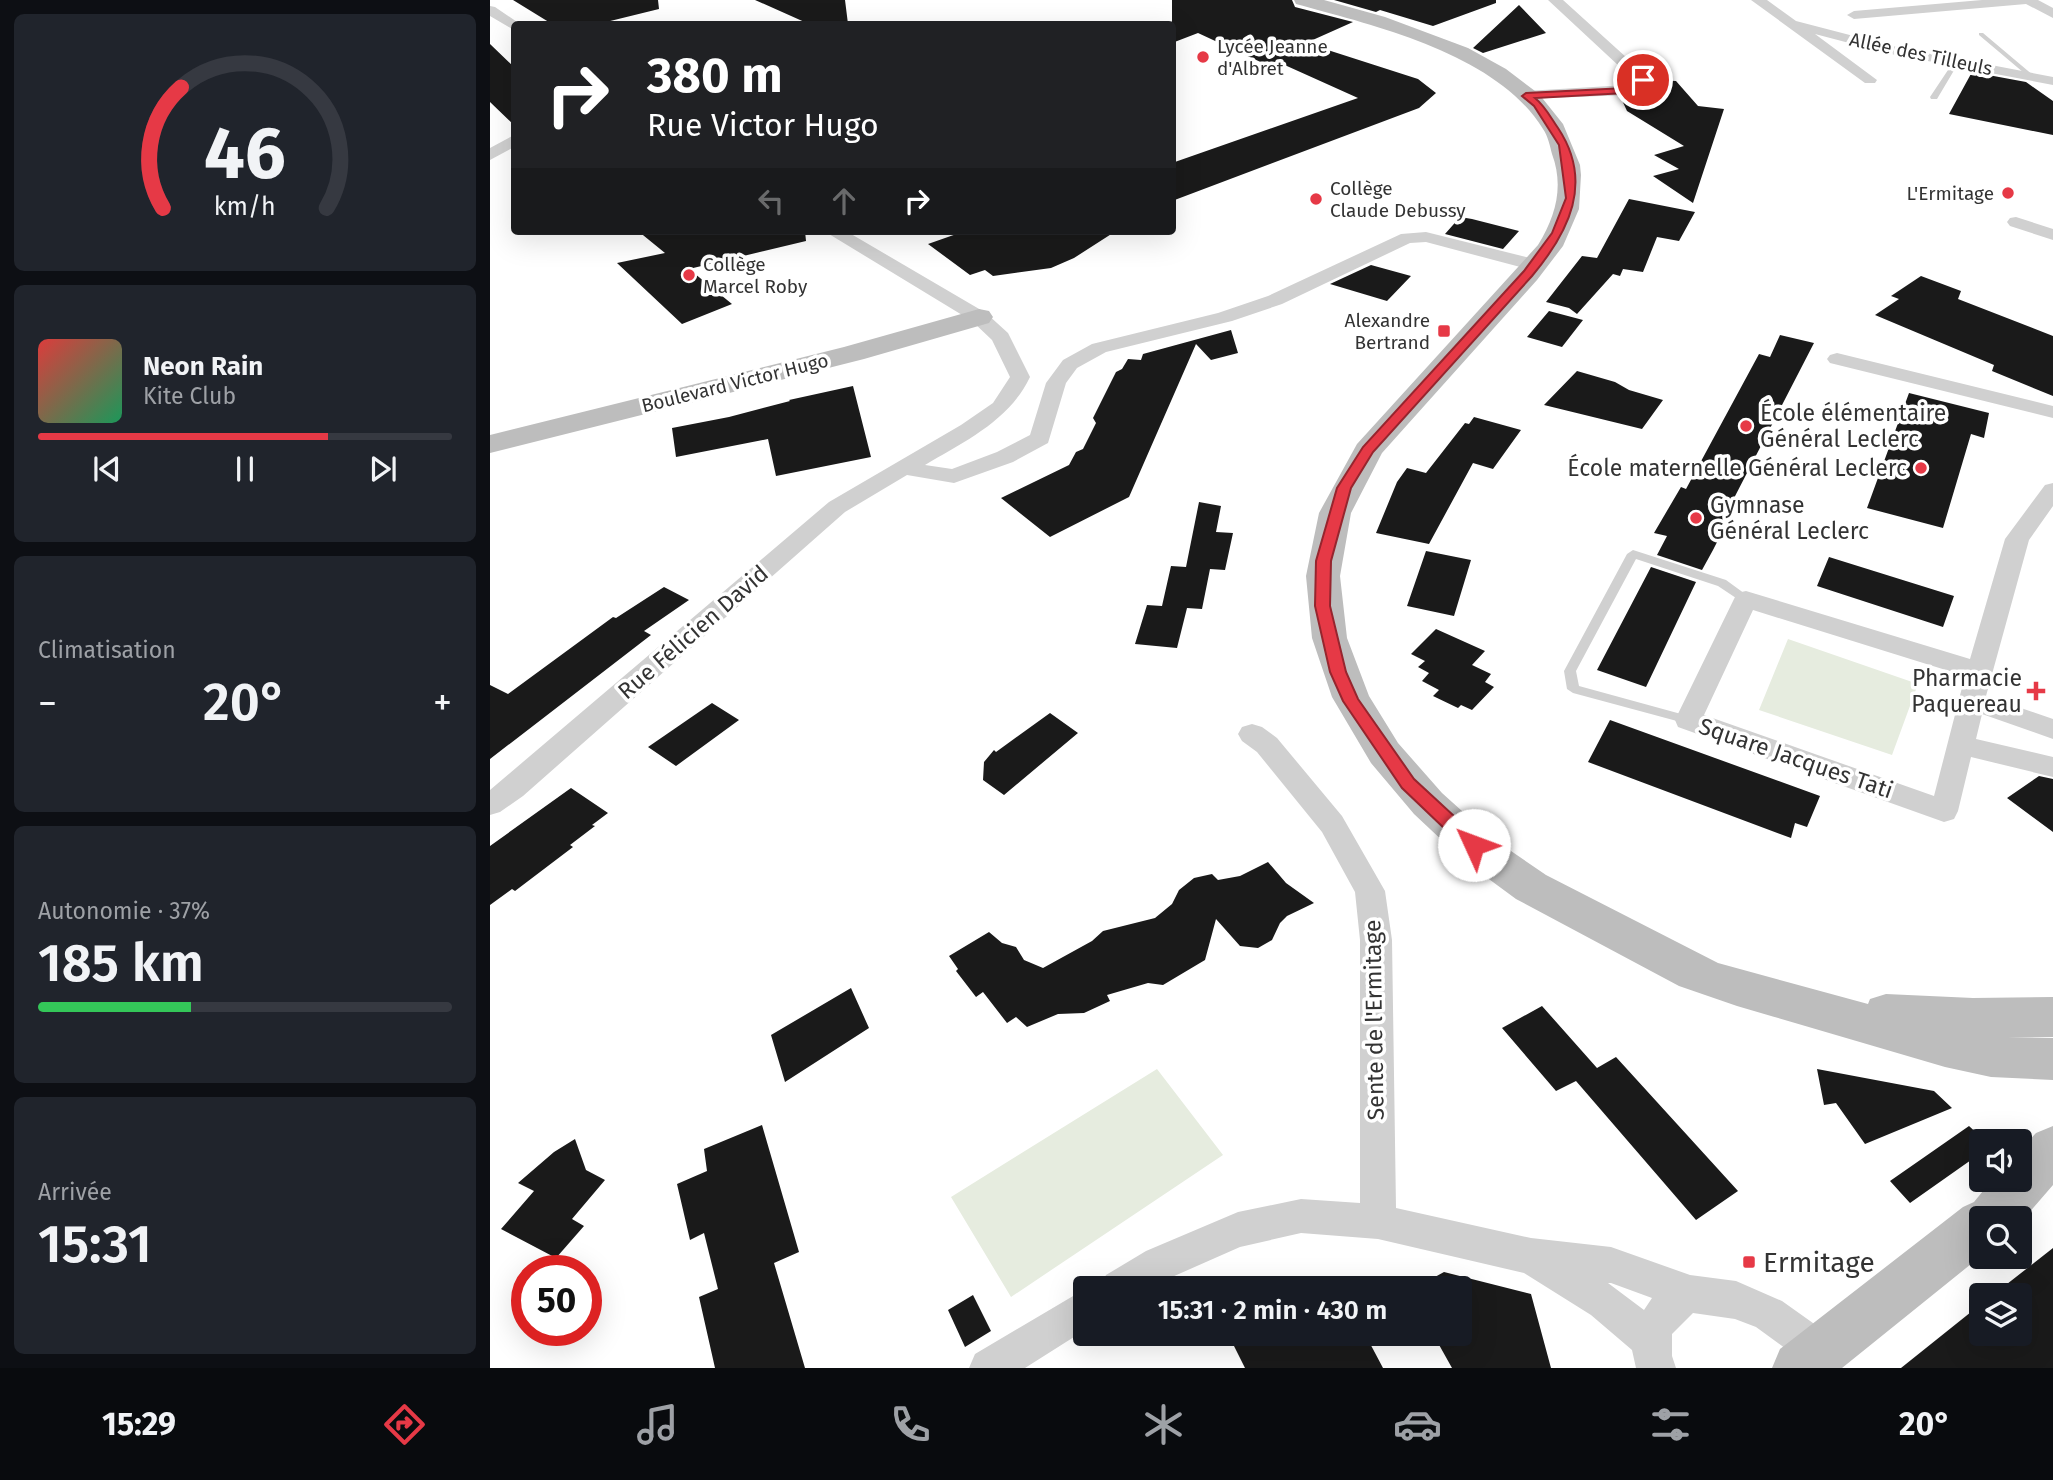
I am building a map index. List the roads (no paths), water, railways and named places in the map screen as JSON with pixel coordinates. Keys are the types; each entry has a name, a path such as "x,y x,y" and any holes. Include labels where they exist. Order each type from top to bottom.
{"main road":[{"path":"1303,0 1372,19 1434,41 1481,63 1537,104 1564,145 1572,198 1557,233 1535,265 1368,450 1344,488 1333,518 1324,561 1322,606 1338,672 1351,701 1408,784 1474,845 1532,887 1704,976 1983,1055 2052,1032"},
{"name":"Boulevard Victor Hugo","path":"490,444 842,356 979,317"},
{"path":"2000,1206 2053,1149"},
{"path":"2009,1206 2053,1179"},
{"path":"1809,1360 1969,1234"}],"street":[{"path":"1526,96 1626,90 1635,88 1643,80 1555,0"},
{"path":"1758,0 1870,80"},
{"path":"1841,0 1891,50"},
{"path":"1854,15 1942,3 2028,0 2053,14"},
{"path":"490,9 511,24"},
{"name":"Allée des Tilleuls","path":"1789,23 1891,50 2053,81"},
{"path":"490,155 511,142"},
{"path":"2016,222 2053,235"},
{"path":"840,235 979,317"},
{"path":"902,468 954,476 1005,457 1040,438 1056,383 1070,365 1099,348 1226,317 1275,300 1406,238 1426,237 1535,265"},
{"name":"Rue Félicien David","path":"490,804 523,780 837,507 969,430 1000,407 1020,377 1001,337 979,317"},
{"path":"1837,359 2053,412"},
{"path":"2053,490 2017,539 1961,745 2053,767"},
{"path":"1746,598 1979,671"},
{"name":"Square Jacques Tati","path":"1746,598 1688,720 1944,811 1961,745"},
{"path":"1971,701 2053,729"},
{"name":"Sente de l'Ermitage","path":"1252,734 1267,745 1332,824 1370,891 1376,940 1375,1180 1378,1222"},
{"path":"1139,1276 1159,1264 1238,1230 1301,1216 1378,1222 1531,1256 1611,1265 1690,1294 1736,1300 1769,1314 1809,1360"},
{"path":"1531,1256 1604,1302 1653,1354"},
{"path":"1653,1354 1657,1319 1672,1302 1690,1294"},
{"path":"989,1368 1073,1316"}],"lane":[{"path":"1981,34 2032,77"},
{"path":"1934,97 1956,62"},
{"path":"1688,720 1573,689 1570,671 1633,554 1722,583 1746,598"}],"place":[{"name":"Lycée Jeanne d'Albret","path":"1203,57"},
{"name":"L'Ermitage","path":"2008,193"},
{"name":"Collège Claude Debussy","path":"1316,199"},
{"name":"Collège Marcel Roby","path":"689,275"},
{"name":"Alexandre Bertrand","path":"1444,331"},
{"name":"École élémentaire Général Leclerc","path":"1746,426"},
{"name":"École maternelle Général Leclerc","path":"1921,468"},
{"name":"Gymnase Général Leclerc","path":"1696,518"},
{"name":"Pharmacie Paquereau","path":"2036,691"},
{"name":"Ermitage","path":"1749,1262"}]}
